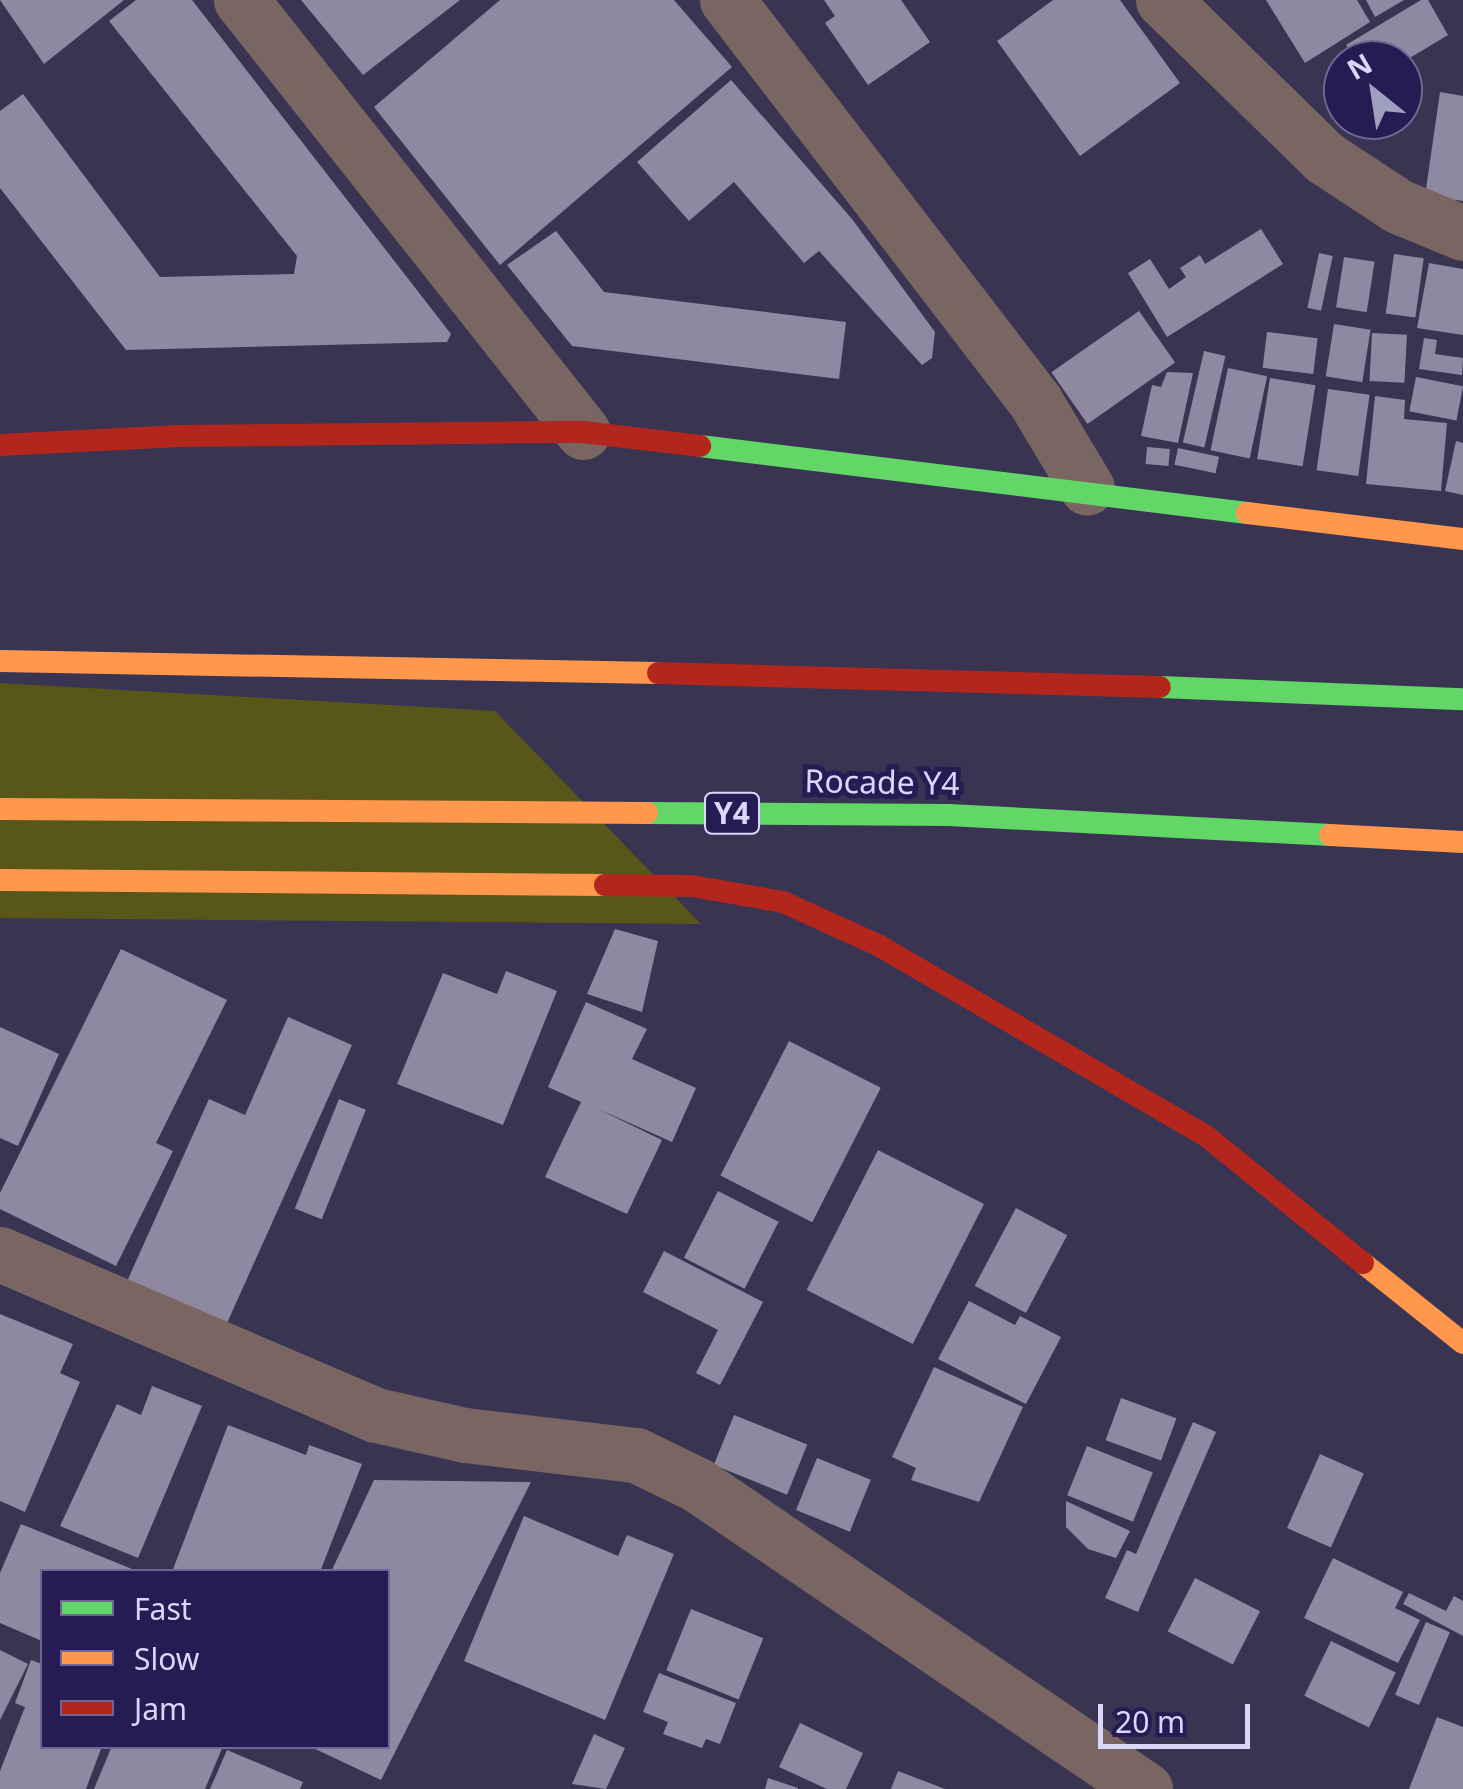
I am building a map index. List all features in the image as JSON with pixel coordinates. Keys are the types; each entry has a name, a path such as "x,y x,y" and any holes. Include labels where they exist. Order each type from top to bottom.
{"main road":[{"path":"0,445 176,436 583,432 1087,488 1463,538"},
{"path":"0,662 960,679 1463,699"},
{"name":"Rocade Y4","path":"0,809 949,814 1463,842"},
{"path":"0,880 692,886 783,902 878,945 1206,1136 1463,1343"}],"street":[{"path":"241,0 583,432"},
{"path":"727,0 1035,402 1087,488"},
{"path":"1163,0 1325,158 1398,206 1463,233"},
{"path":"0,1254 376,1415 465,1436 636,1455 696,1484 1145,1789"}],"shaded area":[{"path":"0,683 495,711 701,924 0,918"}],"building":[{"path":"0,0 124,0 44,64"},
{"path":"136,0 192,0 451,334 447,342 126,350 0,188 0,111 23,94 160,277 294,274 297,256 109,21"},
{"path":"301,0 460,0 363,75"},
{"path":"500,0 674,0 732,67 500,265 374,107"},
{"path":"824,0 901,0 930,42 868,85 825,23 835,16"},
{"path":"1053,0 1120,0 1180,83 1080,156 997,41"},
{"path":"1266,0 1357,0 1370,22 1341,40 1323,40 1323,52 1305,63"},
{"path":"1366,0 1404,0 1375,17"},
{"path":"1421,0 1428,0 1448,35 1423,50 1423,40 1354,40"},
{"path":"731,80 852,219 935,332 932,358 922,365 819,251 804,263 734,182 689,221 637,162"},
{"path":"1440,92 1463,96 1463,201 1425,196"},
{"path":"1261,229 1283,264 1167,337 1128,273 1150,259 1169,289 1186,277 1180,268 1200,255 1205,264"},
{"path":"556,231 604,292 846,322 839,379 572,346 507,265"},
{"path":"1319,253 1333,256 1321,311 1307,308"},
{"path":"1394,254 1424,258 1415,318 1386,313"},
{"path":"1344,257 1375,262 1367,312 1336,307"},
{"path":"1429,263 1463,269 1463,335 1417,328"},
{"path":"1139,311 1175,363 1087,424 1051,372"},
{"path":"1334,324 1371,330 1362,382 1326,376"},
{"path":"1267,332 1318,338 1313,374 1263,368"},
{"path":"1372,333 1407,335 1404,383 1369,381"},
{"path":"1424,338 1437,340 1435,354 1463,358 1462,375 1419,369"},
{"path":"1204,351 1225,356 1204,448 1183,443"},
{"path":"1228,368 1267,376 1250,458 1211,450"},
{"path":"1167,372 1193,373 1178,443 1141,436 1152,385 1161,387"},
{"path":"1416,377 1463,386 1456,421 1409,411"},
{"path":"1270,378 1315,385 1303,466 1257,459"},
{"path":"1328,389 1370,395 1358,476 1317,470"},
{"path":"1375,396 1405,400 1404,419 1447,423 1441,491 1366,484"},
{"path":"1456,441 1463,443 1463,495 1445,491"},
{"path":"1147,447 1170,449 1168,466 1146,464"},
{"path":"1178,448 1219,457 1216,473 1174,465"},
{"path":"615,929 658,941 642,1012 587,994"},
{"path":"121,949 227,1000 156,1143 173,1151 116,1266 0,1209 0,1193"},
{"path":"506,971 557,991 503,1125 397,1084 443,973 497,994"},
{"path":"586,1002 647,1029 632,1059 696,1088 672,1142 596,1108 662,1140 627,1214 545,1177 581,1102 548,1087"},
{"path":"288,1017 352,1045 223,1332 124,1288 209,1099 245,1115"},
{"path":"0,1027 59,1054 18,1146 0,1138"},
{"path":"789,1041 881,1088 812,1222 720,1176"},
{"path":"339,1099 366,1110 322,1219 295,1208"},
{"path":"878,1150 984,1204 913,1344 807,1290"},
{"path":"718,1191 779,1222 745,1289 684,1258"},
{"path":"1016,1208 1067,1235 1026,1313 975,1286"},
{"path":"664,1251 763,1302 720,1385 696,1373 718,1330 643,1292"},
{"path":"969,1301 1015,1325 1020,1316 1061,1337 1026,1404 938,1359"},
{"path":"0,1314 73,1344 60,1373 80,1382 25,1512 0,1501"},
{"path":"934,1367 1023,1407 979,1502 911,1480 916,1468 892,1457"},
{"path":"152,1386 202,1406 138,1558 60,1526 117,1404 141,1415"},
{"path":"1121,1398 1176,1418 1161,1460 1106,1440"},
{"path":"734,1415 807,1445 787,1495 714,1465"},
{"path":"1193,1422 1216,1432 1138,1612 1105,1598 1127,1550 1136,1554"},
{"path":"228,1425 306,1455 309,1445 362,1464 321,1569 173,1569"},
{"path":"1087,1446 1153,1473 1133,1522 1067,1495"},
{"path":"1320,1454 1364,1474 1331,1548 1287,1528"},
{"path":"817,1458 871,1480 850,1532 796,1510"},
{"path":"374,1480 531,1482 381,1780 315,1749 390,1749 390,1569 332,1569"},
{"path":"1066,1501 1130,1531 1116,1558 1088,1549 1066,1527"},
{"path":"524,1516 618,1556 627,1535 674,1554 605,1720 464,1661"},
{"path":"21,1524 132,1569 40,1569 40,1640 0,1623 0,1573"},
{"path":"1333,1558 1403,1592 1395,1608 1420,1620 1398,1663 1304,1618"},
{"path":"1195,1578 1260,1611 1233,1665 1168,1631"},
{"path":"1409,1593 1446,1611 1454,1596 1463,1601 1463,1636 1403,1604"},
{"path":"691,1609 763,1638 739,1699 666,1670"},
{"path":"1426,1622 1450,1632 1419,1705 1395,1695"},
{"path":"1331,1641 1396,1673 1369,1727 1304,1696"},
{"path":"0,1650 28,1664 0,1720"},
{"path":"31,1660 40,1663 40,1749 101,1749 86,1789 0,1789 0,1771 25,1707 15,1703"},
{"path":"659,1673 736,1703 720,1744 706,1739 702,1748 663,1734 668,1722 643,1712"},
{"path":"1437,1717 1463,1727 1463,1789 1409,1789"},
{"path":"800,1723 863,1753 846,1789 827,1789 779,1767"},
{"path":"594,1734 625,1748 606,1789 572,1784"},
{"path":"111,1749 222,1749 205,1789 94,1789"},
{"path":"227,1750 303,1782 300,1789 210,1789"},
{"path":"898,1771 945,1789 891,1789"},
{"path":"768,1778 798,1788 798,1789 765,1789"}],"traffic: fast":[{"path":"700,446 1247,513"},
{"path":"1160,687 1463,699"},
{"path":"647,813 949,815 1330,835"}],"traffic: slow":[{"path":"1247,513 1463,539"},
{"path":"0,661 658,673"},
{"path":"0,809 647,813"},
{"path":"1330,835 1463,842"},
{"path":"0,880 605,885"},
{"path":"1363,1263 1463,1343"}],"traffic: jam":[{"path":"0,445 175,436 583,432 700,446"},
{"path":"658,673 1160,687"},
{"path":"605,885 692,886 783,902 878,945 1206,1136 1363,1263"}]}
